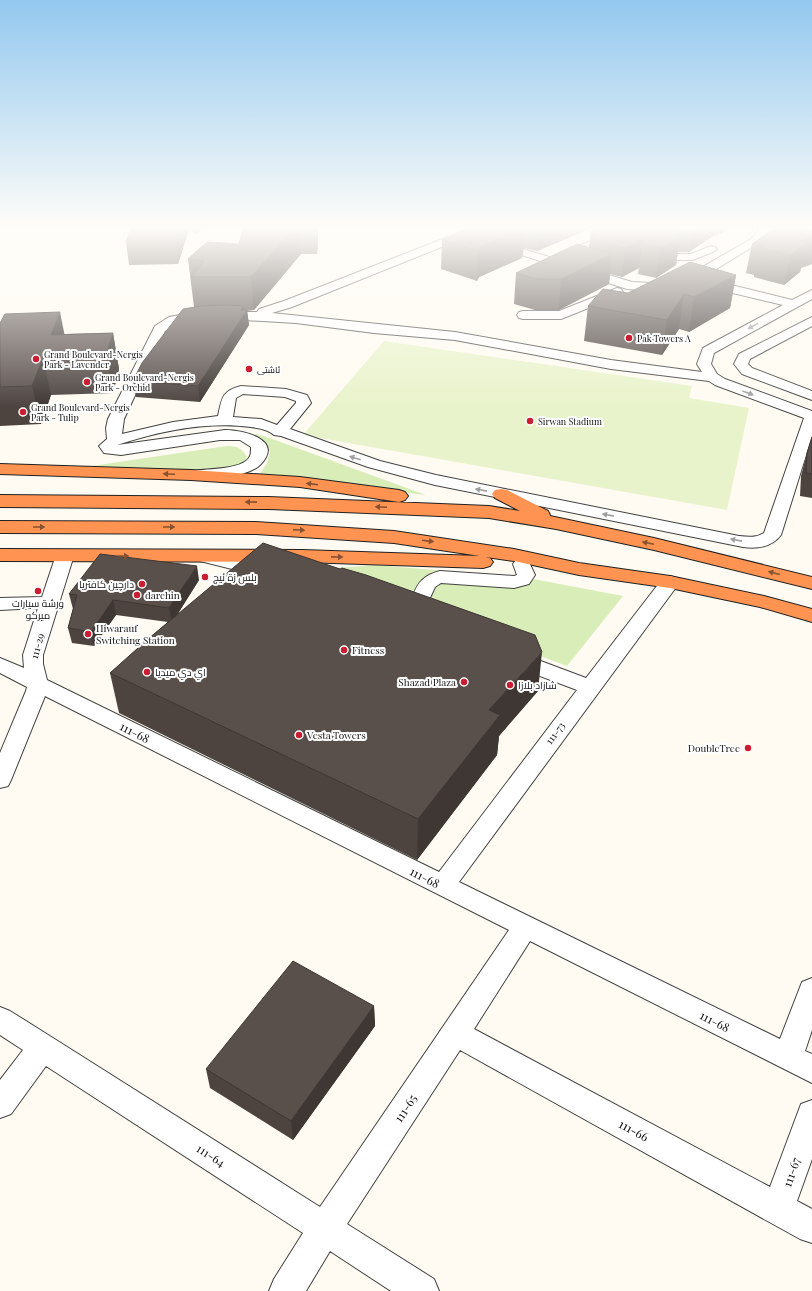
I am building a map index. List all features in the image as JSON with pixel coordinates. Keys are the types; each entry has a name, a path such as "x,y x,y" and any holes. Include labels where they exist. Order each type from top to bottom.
{"highway":[{"path":"0,469 191,475 300,482 346,488 556,523 739,564 812,583"},
{"path":"501,494 556,523"},
{"path":"0,501 269,503 489,512"},
{"path":"0,527 208,527 350,533 454,545 514,555 579,569"},
{"path":"0,555 395,558 522,564 579,569 670,582 764,602 812,616"}],"street":[{"path":"248,315 288,304 333,286"},
{"path":"523,315 560,315 630,286"},
{"path":"634,286 653,288 659,286"},
{"path":"730,286 796,303"},
{"path":"712,377 704,364 708,351 812,294"},
{"path":"288,304 288,312 292,318"},
{"path":"115,441 114,428 116,419 162,326 185,317 248,315 292,318 373,329 467,338 607,364 712,377 737,389 812,416 806,448 772,535 762,541 747,542 435,480 389,468 279,432 260,424 241,421 225,420 193,422 115,441 108,445 110,450 121,450 220,435 243,436 251,438 259,446 258,457 252,465 239,469 191,475"},
{"path":"812,321 744,357 741,364 747,371 812,396"},
{"path":"225,420 229,398 232,394 241,390 286,393 302,398 304,403 279,432"},
{"name":"111-29","path":"38,684 33,668 33,655 65,555"},
{"path":"202,556 270,573 246,586"},
{"path":"422,596 427,583 433,578 440,577 514,582 522,580 526,575 522,564"},
{"name":"111-73","path":"442,886 670,582"},
{"path":"0,604 50,602"},
{"path":"501,653 590,687"},
{"name":"111-68","path":"0,665 38,684 107,709 442,886 526,926 812,1069"},
{"path":"0,780 8,741 37,691 38,684"},
{"name":"111-65","path":"286,1291 325,1229 526,926"},
{"path":"788,1057 812,990"},
{"name":"111-64","path":"0,1020 422,1291"},
{"name":"111-66","path":"456,1033 812,1227"},
{"path":"0,1104 43,1047"},
{"name":"111-67","path":"778,1208 812,1114"}],"green space":[{"name":"Sirwan Stadium","path":"384,341 692,386 689,398 749,408 727,510 303,435"},
{"path":"221,431 249,433 264,436 426,495 259,476 267,463 270,453 269,449 263,443 251,438 182,436"},
{"path":"234,446 243,451 247,457 243,465 182,471 78,468"},
{"path":"376,565 528,578 623,596 567,666 306,570"}],"building":[{"path":"642,286 715,286 694,297 684,294 667,320 588,306 603,289 628,293"},
{"path":"201,306 243,306 241,310 247,310 198,386 133,381 142,363 183,309"},
{"path":"60,312 51,335 113,333 106,356 43,358 32,386 0,387 0,323 5,314"},
{"path":"812,437 812,474 806,473 807,453"},
{"path":"263,543 340,569 342,568 366,575 535,635 542,652 489,710 500,715 418,819 110,673 148,639"},
{"path":"100,554 197,566 169,608 113,600 91,632 68,628 77,595 69,594"},
{"path":"293,961 374,1006 291,1121 206,1069"}],"place":[{"name":"Pak Towers A","path":"629,338"},
{"name":"Grand Boulevard-Nergis Park - Lavender","path":"36,359"},
{"name":"ئاشتی","path":"249,369"},
{"name":"Grand Boulevard-Nergis Park - Orchid","path":"87,382"},
{"name":"Grand Boulevard-Nergis Park - Tulip","path":"23,412"},
{"name":"Sirwan Stadium","path":"530,421"},
{"name":"بلس زة ئيج","path":"205,577"},
{"name":"دارچین کافتریا","path":"142,584"},
{"name":"ورشة سیارات میرکو","path":"38,591"},
{"name":"darchin","path":"137,595"},
{"name":"Hiwarauf Switching Station","path":"88,634"},
{"name":"Fitness","path":"344,650"},
{"name":"اي دي ميديا","path":"147,672"},
{"name":"Shazad Plaza","path":"464,682"},
{"name":"شازاد بلازا","path":"510,685"},
{"name":"Vesta Towers","path":"299,735"},
{"name":"DoubleTree","path":"748,748"}]}
